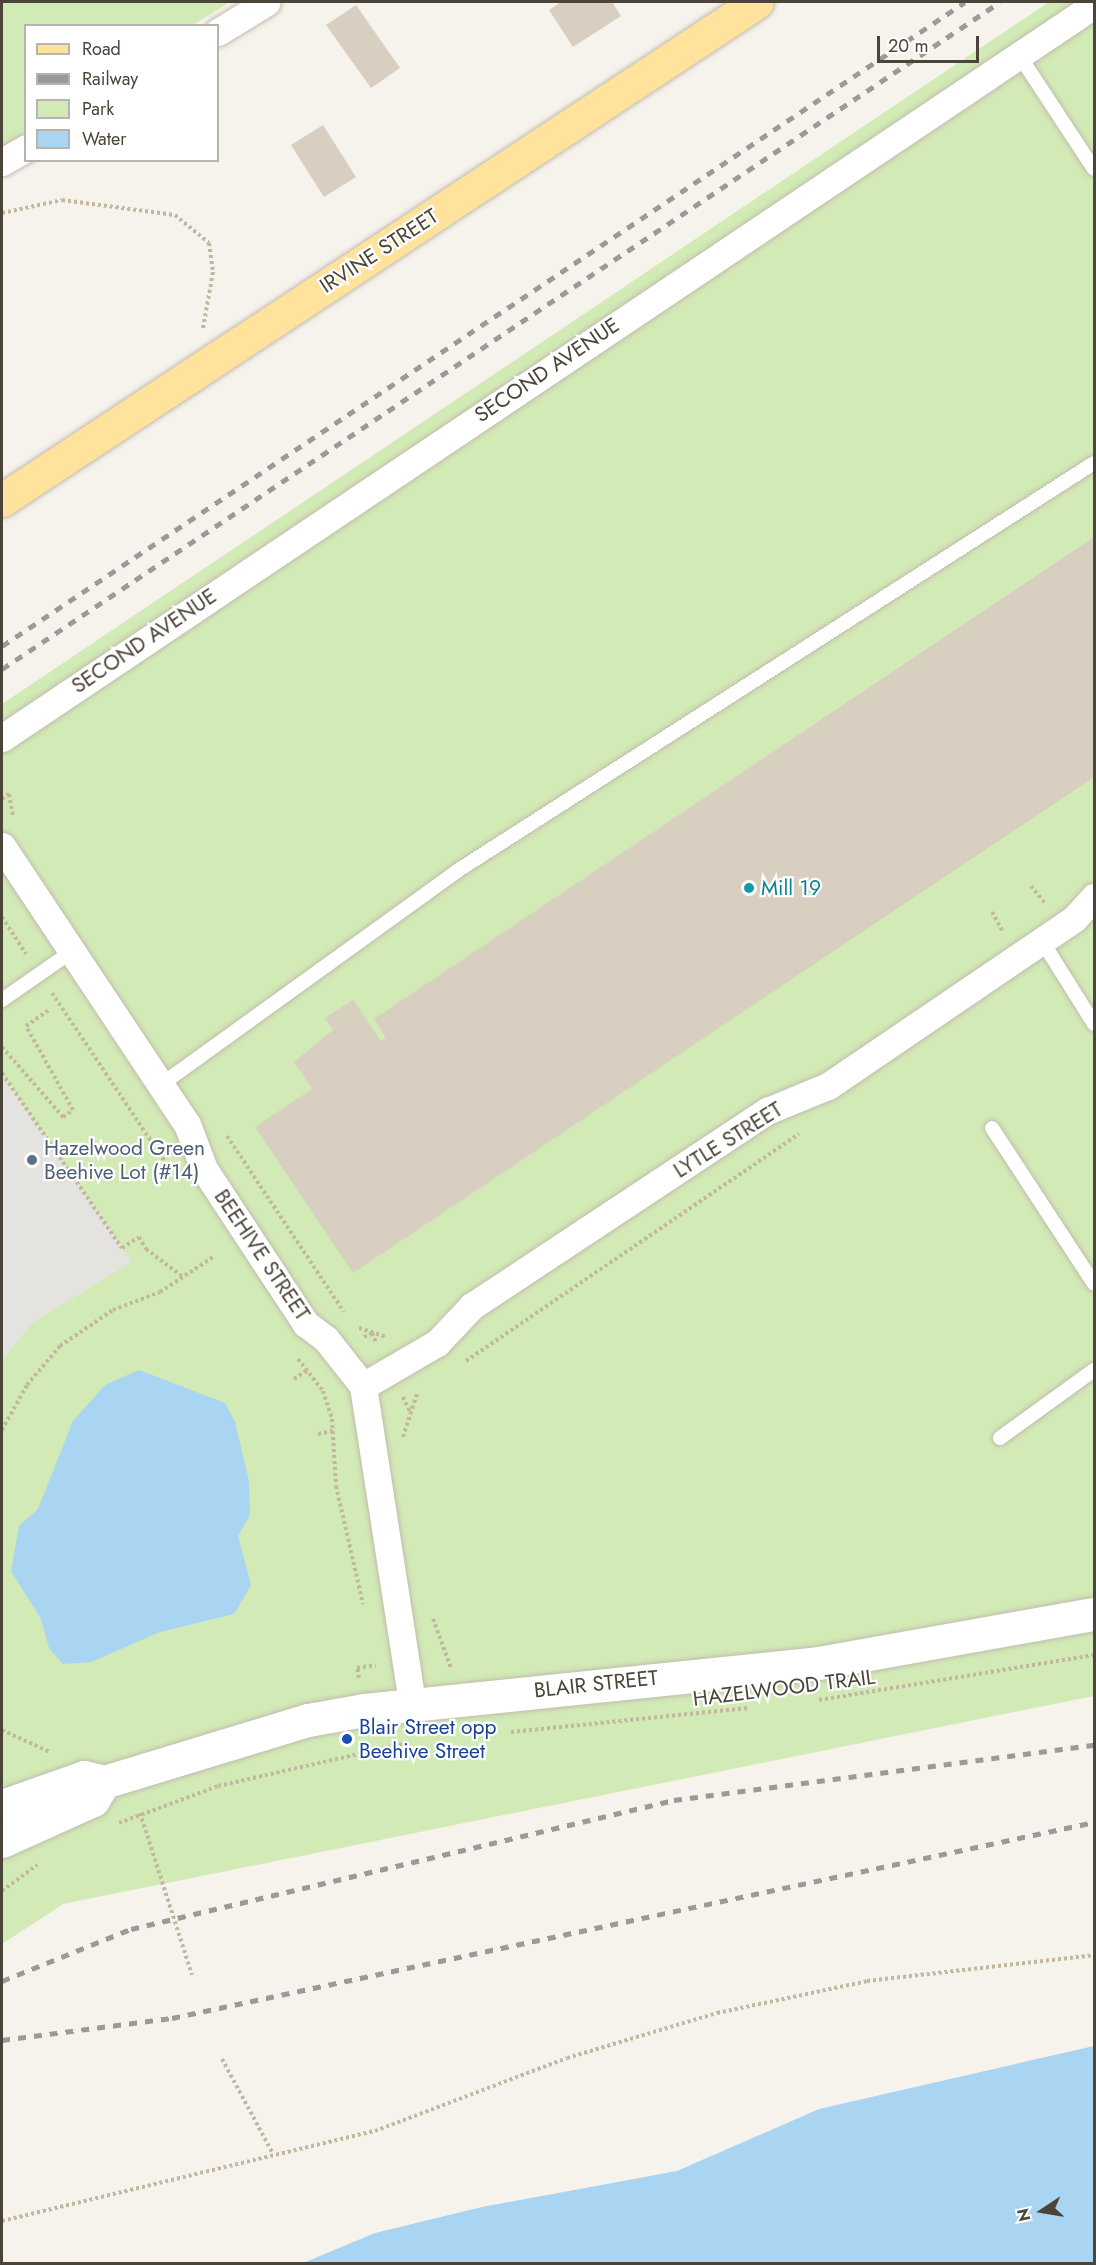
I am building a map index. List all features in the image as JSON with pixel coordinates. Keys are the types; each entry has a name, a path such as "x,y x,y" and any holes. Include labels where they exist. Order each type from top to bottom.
{"main road":[{"name":"IRVINE STREET","path":"2,500 757,2"}],"street":[{"path":"219,31 267,2"},
{"name":"SECOND AVENUE","path":"2,738 1095,5"},
{"path":"2,162 24,149"},
{"name":"BEEHIVE STREET","path":"9,837 72,952 187,1124 204,1169 306,1324 326,1339 363,1386 412,1701"},
{"name":"LYTLE STREET","path":"363,1386 437,1343 472,1306 767,1111 828,1086 1042,940 1095,897"},
{"name":"BLAIR STREET","path":"2,1806 84,1777 116,1778 308,1720 412,1701 812,1664 1095,1614"},
{"path":"2,1841 93,1800 116,1778"}],"lane":[{"path":"1019,55 1095,169"},
{"path":"162,1084 457,871 1095,463"},
{"path":"1042,940 1095,1024"},
{"path":"2,1000 72,952"},
{"path":"992,1128 1095,1284"},
{"path":"1000,1438 1095,1370"}],"path":[{"path":"2,213 62,200 175,215 209,243 213,272 201,323 214,360"},
{"path":"2,799 9,794 9,837"},
{"path":"1049,908 1054,902"},
{"path":"2,917 172,1171"},
{"path":"1005,937 1014,931"},
{"path":"2,1047 63,1118 73,1110 26,1026 49,1010"},
{"path":"2,1072 122,1248 139,1237 146,1249 183,1277"},
{"path":"462,1363 809,1127"},
{"path":"225,1133 347,1316"},
{"path":"2,1430 27,1385 60,1346 113,1310 183,1277 213,1257"},
{"path":"353,1326 390,1339 399,1333"},
{"path":"291,1348 323,1391 332,1419 336,1486 364,1611"},
{"path":"410,1413 414,1396 424,1389"},
{"name":"HAZELWOOD TRAIL","path":"806,1701 1095,1654"},
{"path":"372,1655 374,1666"},
{"name":"HAZELWOOD TRAIL","path":"507,1732 759,1707"},
{"path":"2,1730 55,1754"},
{"path":"112,1826 218,1786 322,1758 425,1740"},
{"path":"116,1778 140,1815 192,1975"},
{"path":"2,1891 46,1860"},
{"path":"2,2221 272,2152 375,2131 567,2058 717,2013 867,1981 1095,1956"},
{"path":"222,2060 272,2152"}],"green space":[{"path":"2,2 230,2 195,24 24,24 24,138 2,152"},
{"path":"1049,2 1094,2 1094,1696 63,1904 2,1944 2,704"}],"shaded area":[{"name":"Hazelwood Green Beehive Lot (#14)","path":"2,1073 132,1262 32,1323 2,1361"}],"water":[{"path":"139,1370 225,1403 235,1422 249,1481 250,1515 238,1536 251,1585 234,1614 160,1632 91,1662 63,1664 49,1648 41,1619 11,1571 19,1526 38,1509 73,1421 105,1385"},
{"path":"1094,2046 1094,2263 303,2263 375,2233 482,2207 677,2171 819,2109"}],"building":[{"path":"561,2 612,2 621,16 573,47 549,10"},
{"path":"356,5 400,68 371,88 326,25"},
{"path":"323,125 356,177 324,197 291,145"},
{"name":"Mill 19","path":"1094,537 1094,777 353,1273 255,1127 312,1089 294,1062 333,1030 325,1018 353,1000 381,1041 386,1038 374,1019"}],"railway":[{"path":"2,646 965,2"},
{"path":"2,669 1000,2"},
{"path":"2,1981 131,1929 674,1800 1094,1745"},
{"path":"2,2040 172,2018 1094,1822"}],"place":[{"name":"Mill 19","path":"749,888"},
{"name":"Hazelwood Green Beehive Lot (#14)","path":"32,1160"},
{"name":"Blair Street opp Beehive Street","path":"347,1739"}]}
